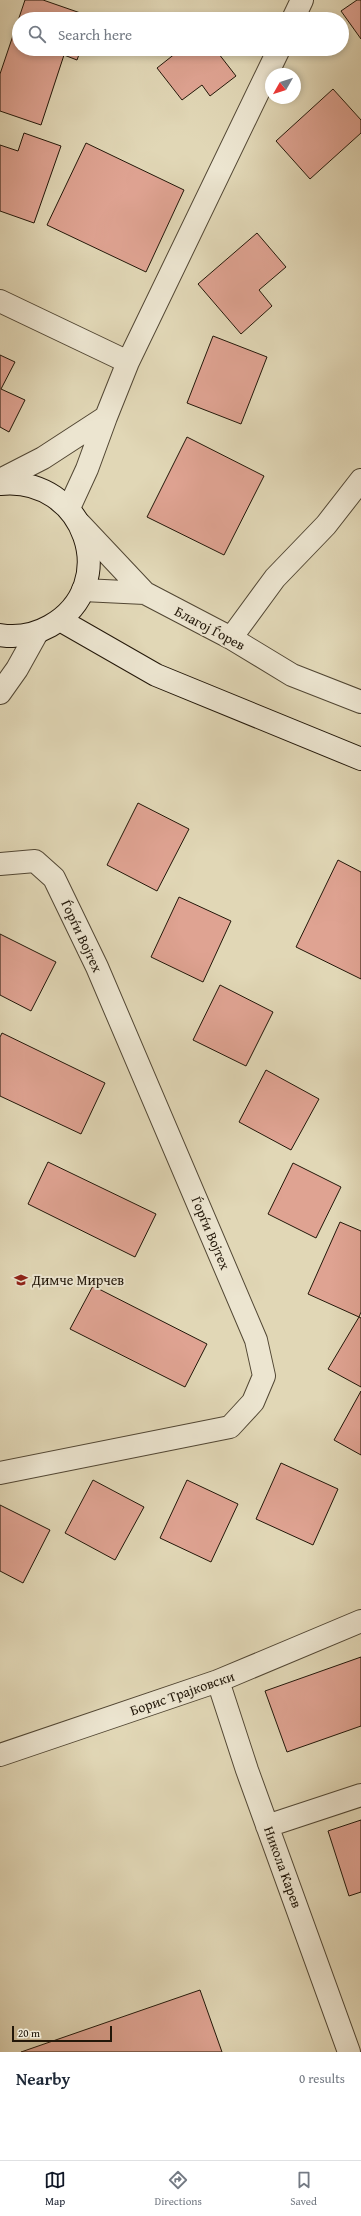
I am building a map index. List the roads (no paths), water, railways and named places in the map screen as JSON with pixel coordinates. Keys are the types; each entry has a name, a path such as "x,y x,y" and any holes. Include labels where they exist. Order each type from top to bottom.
{"street":[{"path":"296,12 302,0"},
{"path":"0,636 12,637 37,633 60,620 77,601 83,590 88,569 88,549 75,516 87,469 128,362 276,56"},
{"path":"0,301 128,362"},
{"path":"0,480 43,458 106,417"},
{"path":"231,638 275,578 326,525 361,480"},
{"name":"Благој Ѓорев","path":"0,484 16,482 42,488 57,497 145,592 231,638 292,675 361,702"},
{"path":"83,590 145,592"},
{"path":"60,620 156,675 361,759"},
{"path":"0,693 17,669 37,633"},
{"name":"Ѓорѓи Војтех","path":"0,864 35,861 54,878 97,968 256,1340 264,1376 253,1402 230,1427 0,1473"},
{"name":"Борис Трајковски","path":"0,1755 218,1681 361,1621"},
{"name":"Никола Карев","path":"218,1681 267,1826 349,2052"},
{"path":"267,1826 361,1795"}],"place":[{"name":"Димче Мирчев","path":"21,1280"}]}
